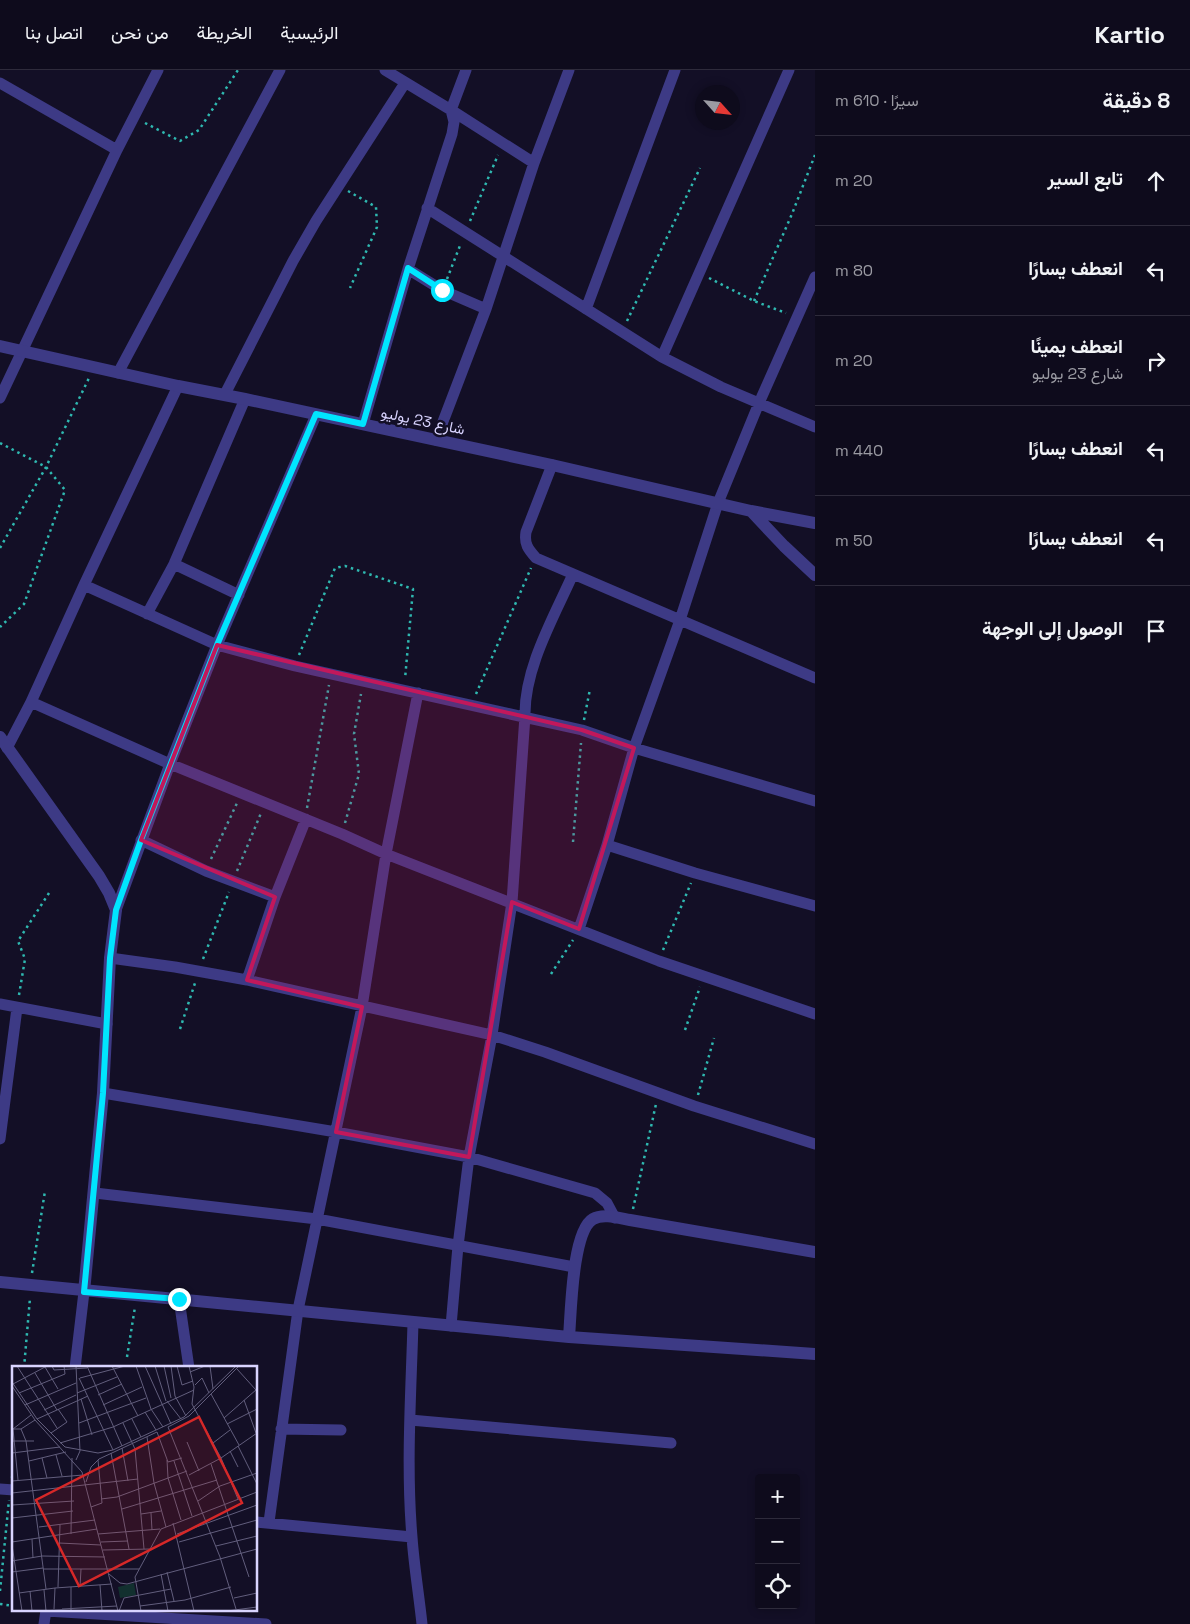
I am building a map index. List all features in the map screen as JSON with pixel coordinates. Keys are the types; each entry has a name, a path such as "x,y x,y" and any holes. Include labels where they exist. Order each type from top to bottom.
{"street":[{"path":"0,398 117,150 158,70"},
{"path":"118,373 280,70"},
{"path":"384,70 534,163"},
{"path":"363,424 408,268 454,126 451,110 466,70"},
{"path":"436,440 486,309 534,163 569,70"},
{"path":"586,310 675,70"},
{"path":"662,357 789,70"},
{"path":"0,83 117,150"},
{"path":"224,394 293,262 338,186 405,83"},
{"path":"427,208 662,357 698,376 815,427"},
{"path":"408,268 442,290 486,309"},
{"path":"580,929 607,845 634,748 680,620 718,503 759,403 815,277"},
{"name":"شارع 23 يوليو","path":"0,346 94,368 552,465 751,511 815,523"},
{"path":"116,910 99,876 4,743 32,702 84,585 178,386"},
{"path":"147,614 174,564 245,399"},
{"path":"75,1366 103,1093 110,958 116,910 141,840 217,645 316,414"},
{"path":"552,465 524,540 526,547 536,558 815,678"},
{"path":"751,511 784,546 815,574"},
{"path":"174,564 239,595"},
{"path":"451,1326 458,1246 469,1157 492,1035 512,902 525,716 524,700 531,673 573,574"},
{"path":"84,585 217,645 294,666 582,730 634,748 815,801"},
{"path":"269,1522 298,1310 362,1007 386,854 418,693"},
{"path":"32,702 170,764 306,819 386,854 659,961 815,1014"},
{"path":"247,980 275,897 306,819"},
{"path":"141,840 206,871 275,897"},
{"path":"607,845 695,873 815,906"},
{"path":"110,958 247,980 492,1035 694,1106 815,1144"},
{"path":"0,1004 108,1024"},
{"path":"0,1139 17,1008"},
{"path":"103,1093 336,1132 469,1157 595,1193 607,1204 615,1218"},
{"path":"94,1192 317,1219 574,1268"},
{"path":"569,1337 574,1268 581,1236 587,1224 598,1217 630,1220 815,1252"},
{"path":"0,1282 84,1292 298,1310 413,1323 569,1337 815,1354"},
{"path":"179,1299 189,1366"},
{"path":"413,1323 410,1420 412,1537 422,1624"},
{"path":"410,1420 671,1443"},
{"path":"281,1429 341,1430"},
{"path":"258,1522 412,1537"},
{"path":"84,1612 199,1618 266,1624"}],"path":[{"path":"134,118 180,141 199,130 238,70"},
{"path":"442,290 503,143"},
{"path":"754,301 792,214 815,155"},
{"path":"622,331 700,168"},
{"path":"338,186 376,207 377,227 350,288"},
{"path":"700,274 754,301 797,317"},
{"path":"0,546 46,467 94,368"},
{"path":"0,443 46,467 65,490 24,604 0,627"},
{"path":"471,704 536,558"},
{"path":"294,666 335,568 345,566 412,589 404,690"},
{"path":"306,819 330,674"},
{"path":"342,834 359,774 354,734 363,681"},
{"path":"573,842 582,730 590,689"},
{"path":"206,871 242,793"},
{"path":"180,1029 199,971 265,803"},
{"path":"659,961 695,873"},
{"path":"17,1008 25,959 18,942 49,893"},
{"path":"551,974 580,929"},
{"path":"685,1030 704,976"},
{"path":"694,1106 714,1038"},
{"path":"630,1220 658,1092"},
{"path":"127,1357 136,1296"},
{"path":"0,1591 8,1490 12,1469"}],"highlighted area":[{"path":"217,645 582,730 634,748 579,929 512,902 469,1157 336,1132 362,1007 247,980 275,897 141,840"}],"route":[{"path":"179,1299 84,1292 103,1093 110,958 116,910 141,840 217,645 316,414 363,424 408,268 442,290"}]}
